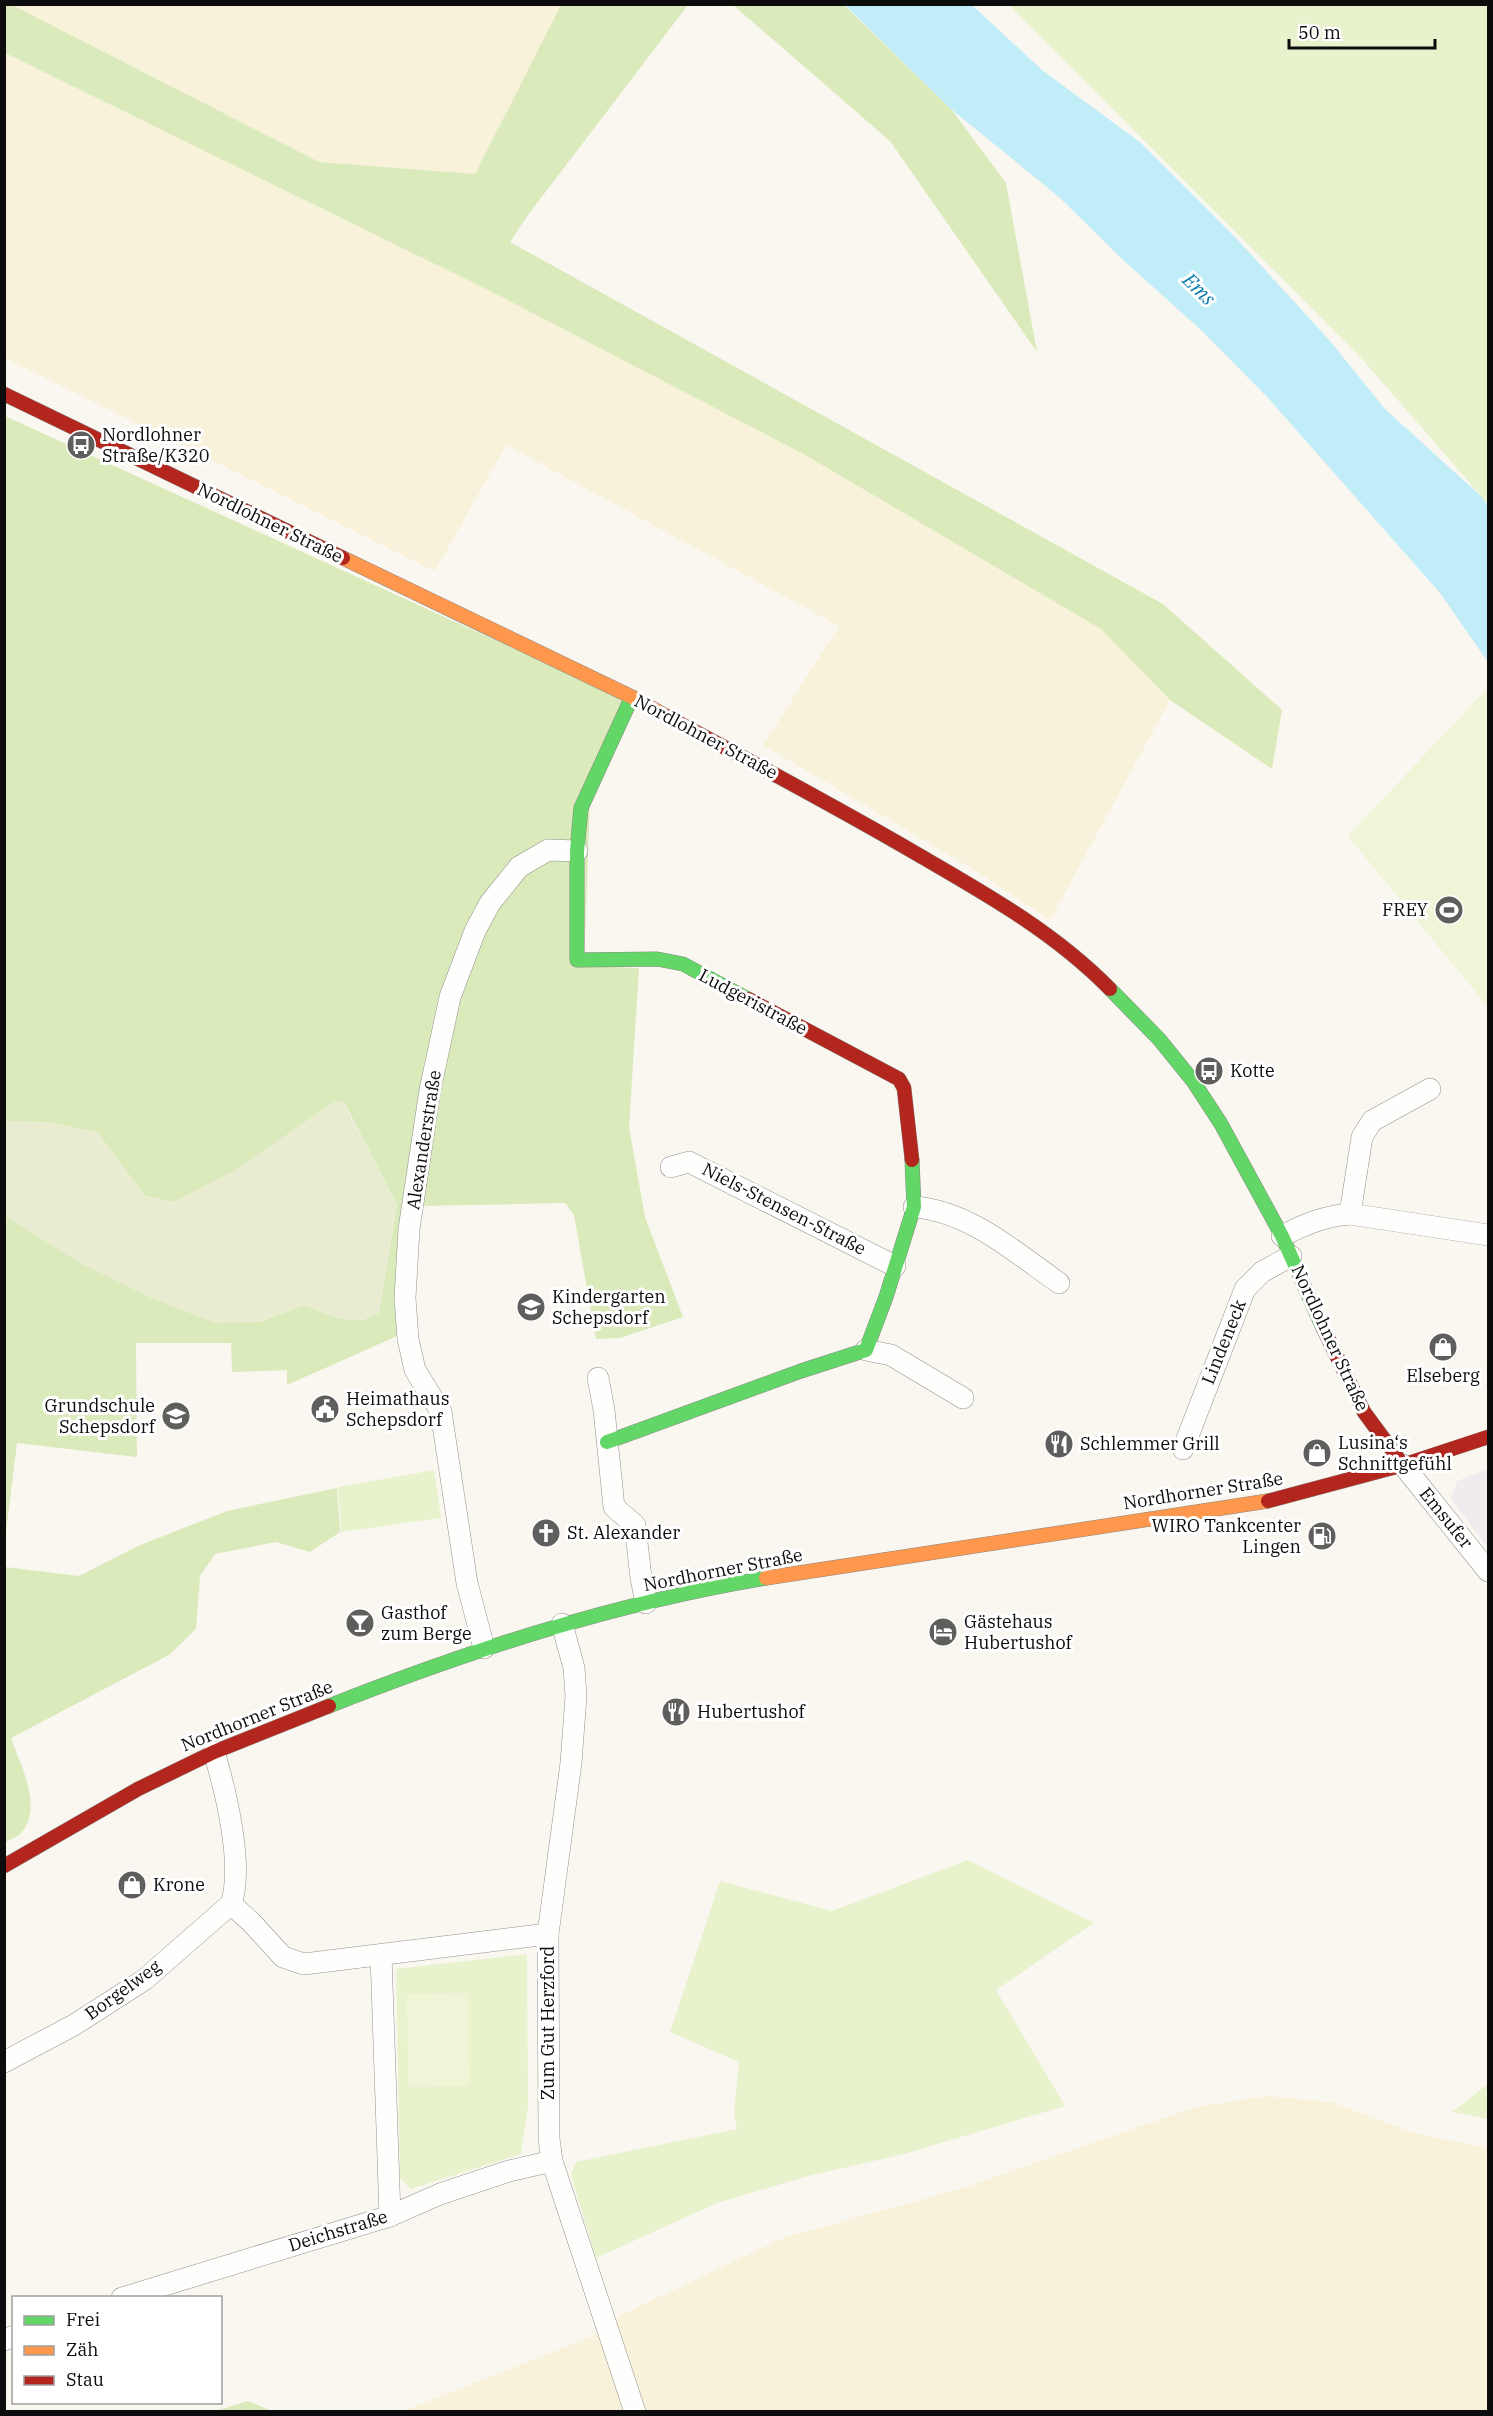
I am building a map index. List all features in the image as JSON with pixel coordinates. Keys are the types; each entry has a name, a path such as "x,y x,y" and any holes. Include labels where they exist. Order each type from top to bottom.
{"street":[{"name":"Nordlohner Straße","path":"4,394 632,697 956,876 1031,922 1076,956 1159,1039 1192,1082 1234,1144 1282,1236 1364,1412 1403,1465"},
{"path":"577,851 581,808 632,697"},
{"name":"Alexanderstraße","path":"484,1648 466,1583 441,1412 415,1370 408,1339 405,1298 409,1229 430,1090 450,997 475,931 490,903 519,867 548,850 577,851"},
{"name":"Ludgeristraße","path":"577,851 577,960 657,959 683,964 899,1079 904,1088 912,1160 914,1207 886,1297 866,1350"},
{"path":"1350,1214 1362,1137 1372,1121 1430,1089"},
{"name":"Niels-Stensen-Straße","path":"671,1167 689,1162 895,1266"},
{"path":"914,1207 934,1208 987,1232 1059,1283"},
{"path":"1282,1236 1329,1216 1350,1214 1488,1235"},
{"name":"Lindeneck","path":"1183,1449 1193,1418 1245,1289 1262,1272 1291,1256"},
{"path":"607,1442 654,1427 781,1378 866,1350 891,1355 963,1398"},
{"path":"598,1378 604,1410 614,1507 634,1525 646,1603"},
{"name":"Nordhorner Straße","path":"4,1866 138,1789 214,1752 423,1669 562,1624 742,1582 1258,1503 1318,1490 1488,1437"},
{"name":"Emsufer","path":"1403,1465 1488,1571"},
{"name":"Zum Gut Herzford","path":"562,1624 574,1668 576,1696 571,1763 548,1934 549,2139 552,2160 635,2412"},
{"path":"214,1752 221,1775 237,1862 237,1888 231,1904 283,1957 304,1964 548,1934"},
{"name":"Borgelweg","path":"4,2062 74,2025 144,1980 179,1947 231,1904"},
{"path":"381,1955 390,2216"},
{"name":"Deichstraße","path":"129,2296 390,2216 440,2194 508,2171 552,2160"}],"shaded area":[{"path":"12,5 561,5 475,174 319,162"},
{"path":"4,53 496,294 807,456 1101,629 1170,700 1050,920 978,872 763,745 839,626 506,445 435,571 5,358"},
{"path":"1488,1469 1488,1548 1451,1499 1457,1481"},
{"path":"1268,2096 1331,2102 1414,2133 1488,2148 1488,2411 401,2412 591,2337 621,2315 783,2238 960,2189 1196,2107"}],"green space":[{"path":"4,5 12,5 319,162 475,174 561,5 688,5 528,215 510,242 1163,604 1282,710 1272,769 1170,700 1101,629 807,456 496,294 5,53"},
{"path":"733,5 844,5 951,109 1006,183 1037,352 890,141"},
{"path":"1009,5 1488,5 1488,504 1363,360"},
{"path":"5,416 624,699 590,802 584,966 639,968 629,1127 645,1217 683,1317 620,1338 596,1339 574,1215 565,1203 422,1206 404,1333 287,1385 287,1370 232,1372 231,1343 136,1343 137,1457 17,1443 5,1541 5,1216 84,1265 259,1322 304,1305 342,1319 360,1320 379,1313 397,1205 345,1104 336,1101 234,1171 174,1202 145,1196 97,1132 45,1122 5,1122"},
{"name":"FREY","path":"1488,690 1488,1007 1348,836"},
{"path":"336,1101 344,1104 397,1205 379,1313 369,1318 342,1319 304,1305 258,1322 215,1323 151,1298 84,1265 5,1216 4,1122 45,1122 97,1132 145,1196 174,1202 234,1171"},
{"path":"434,1470 441,1518 341,1532 338,1487"},
{"path":"337,1488 340,1532 310,1552 276,1542 215,1554 200,1576 196,1629 169,1655 11,1738 28,1786 30,1811 28,1823 21,1833 5,1843 5,1567 79,1576 138,1546 227,1511"},
{"path":"968,1860 1094,1923 996,1990 1065,2106 904,2154 808,2176 717,2203 596,2258 571,2175 576,2162 737,2129 734,2112 739,2062 670,2032 720,1881 832,1911"},
{"path":"527,1954 528,2106 521,2154 411,2189 400,2178 396,1969"},
{"path":"468,1993 469,2086 408,2087 407,1994"},
{"path":"1488,2084 1488,2119 1452,2112"},
{"path":"248,2401 272,2411 216,2411"}],"water":[{"name":"Ems","path":"845,5 972,5 1042,70 1141,143 1236,238 1330,341 1385,409 1482,497 1488,506 1488,662 1440,593 1269,399 1202,331 1121,258 1059,197 951,109"}],"traffic: fast":[{"path":"632,697 581,808 577,851 577,960 657,959 683,964 748,999"},
{"path":"1110,989 1159,1039 1193,1081 1221,1124 1282,1236 1323,1328"},
{"path":"607,1442 801,1371 866,1350 886,1297 914,1207 912,1160"},
{"path":"329,1706 382,1685 544,1630 654,1601 766,1578"}],"traffic: slow":[{"path":"343,558 632,697 666,716"},
{"path":"766,1578 1268,1501"}],"traffic: jam":[{"path":"4,394 343,558"},
{"path":"666,716 855,819 994,899 1066,949 1110,989"},
{"path":"748,999 899,1079 904,1088 912,1160"},
{"path":"1323,1328 1364,1412 1403,1465"},
{"path":"1268,1501 1403,1465 1488,1437"},
{"path":"4,1866 138,1789 214,1752 329,1706"}],"place":[{"name":"Nordlohner Straße/K320","path":"81,445"},
{"name":"FREY","path":"1449,910"},
{"name":"Kotte","path":"1209,1071"},
{"name":"Kindergarten Schepsdorf","path":"531,1307"},
{"name":"Elseberg","path":"1443,1347"},
{"name":"Heimathaus Schepsdorf","path":"325,1409"},
{"name":"Grundschule Schepsdorf","path":"176,1416"},
{"name":"Schlemmer Grill","path":"1059,1444"},
{"name":"Lusina‘s Schnittgefühl","path":"1317,1453"},
{"name":"St. Alexander","path":"546,1533"},
{"name":"WIRO Tankcenter Lingen","path":"1322,1536"},
{"name":"Gasthof zum Berge","path":"360,1623"},
{"name":"Gästehaus Hubertushof","path":"943,1632"},
{"name":"Hubertushof","path":"676,1712"},
{"name":"Krone","path":"132,1885"}]}
